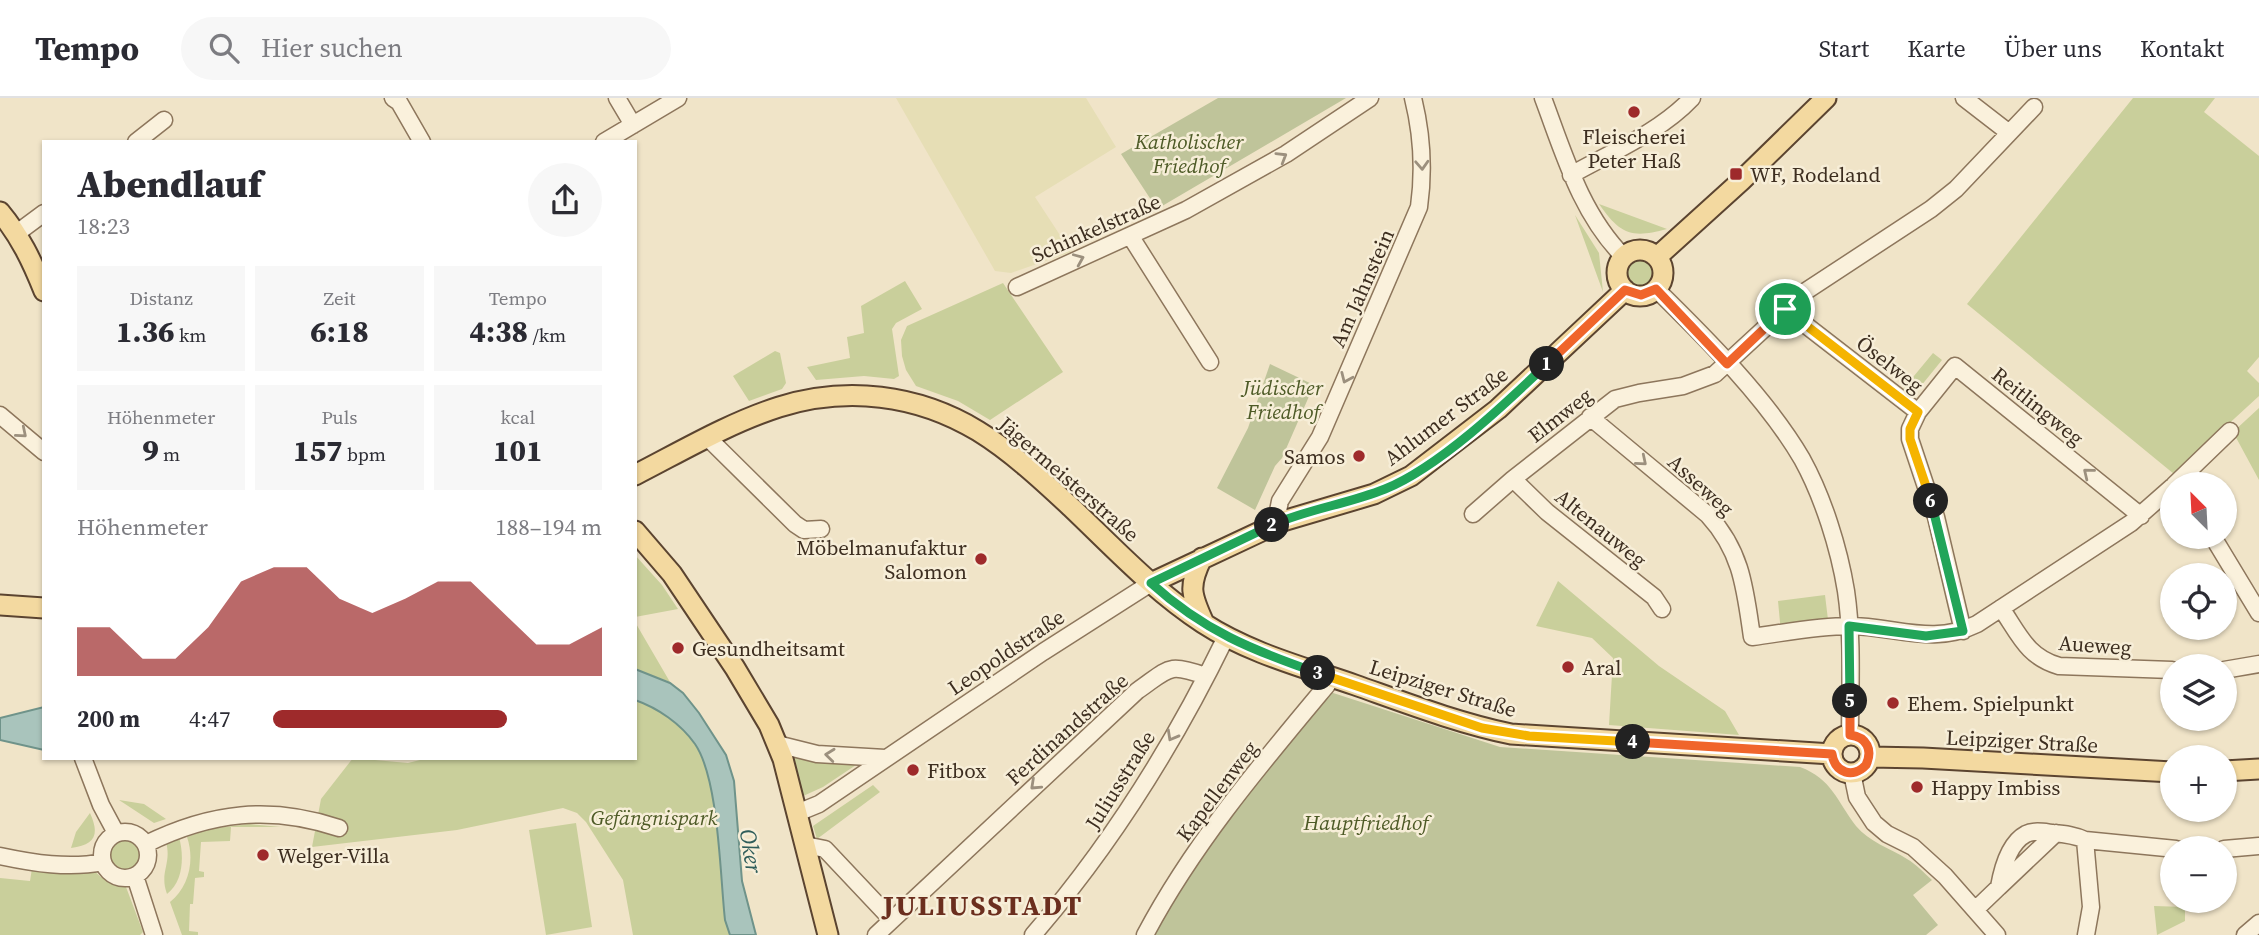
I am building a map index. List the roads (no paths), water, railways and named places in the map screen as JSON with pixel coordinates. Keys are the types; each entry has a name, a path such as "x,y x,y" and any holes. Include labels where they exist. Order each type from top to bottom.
{"main road":[{"path":"1657,257 1741,181 1826,98"},
{"path":"0,212 17,233 42,287"},
{"path":"1640,250 1657,257 1663,271 1656,289 1641,295 1625,290 1618,276 1624,257 1640,250"},
{"name":"Ahlumer Straße","path":"1151,583 1283,520 1374,494 1422,469 1528,383 1625,290"},
{"name":"Jägermeisterstraße","path":"637,474 708,438 777,408 838,394 873,396 902,402 962,422 996,443 1051,489 1151,583"},
{"path":"637,533 672,575 759,706 777,744 828,935"},
{"path":"1202,558 1192,579 1192,589 1204,624"},
{"name":"Leipziger Straße","path":"1151,583 1204,624 1226,637 1262,653 1463,722 1511,734 1832,754"},
{"path":"0,605 42,608"},
{"path":"1850,735 1865,741 1870,757 1864,768 1852,773 1839,769 1833,763 1832,754 1837,741 1850,735"},
{"name":"Leipziger Straße","path":"1870,757 2160,771"},
{"path":"2237,770 2259,769"}],"street":[{"path":"393,98 399,102 421,140"},
{"path":"617,98 633,125"},
{"path":"607,140 678,98"},
{"name":"Schinkelstraße","path":"1017,287 1196,205 1266,166 1370,98"},
{"name":"Am Jahnstein","path":"1283,520 1278,511 1280,501 1320,437 1419,208 1423,173 1420,133 1413,98"},
{"path":"1543,98 1571,175 1594,221 1624,257"},
{"path":"1571,175 1662,124 1678,113 1692,98"},
{"path":"1964,98 2008,132"},
{"path":"1727,364 1803,293 1931,209 1956,189 2034,107"},
{"path":"139,140 164,120"},
{"path":"17,233 42,214"},
{"path":"1131,237 1210,362"},
{"path":"1656,289 1758,398 1802,460 1835,539 1846,593 1850,735"},
{"name":"Öselweg","path":"1785,309 1918,412 1910,429 1910,439 1936,517 1963,631"},
{"name":"Elmweg","path":"1473,514 1615,399 1702,380 1727,364"},
{"name":"Reitlingweg","path":"1918,412 1955,366 2141,516"},
{"path":"0,415 42,450"},
{"name":"Asseweg","path":"1590,417 1708,515 1721,530 1738,561 1752,637 1849,626 1926,636 1963,631"},
{"path":"2189,472 2230,431"},
{"path":"708,438 794,524 812,531 821,529"},
{"name":"Altenauweg","path":"1513,479 1547,512 1654,597 1662,609"},
{"path":"1963,631 2092,551 2160,499"},
{"path":"2221,550 2259,613"},
{"name":"Leopoldstraße","path":"797,813 819,804 1043,652 1151,583"},
{"name":"Aueweg","path":"2001,608 2029,652 2044,662 2059,666 2160,670"},
{"name":"Juliusstraße","path":"1033,935 1115,832 1138,797 1226,637"},
{"path":"2237,668 2259,664"},
{"name":"Ferdinandstraße","path":"876,935 1137,691 1167,671 1182,668 1205,676"},
{"name":"Kapellenweg","path":"1145,935 1168,894 1235,796 1327,685 1330,676"},
{"path":"777,744 817,754 885,758"},
{"path":"84,760 101,805 116,833"},
{"path":"1852,773 1857,797 1874,823 1887,834 1913,847 1945,876 1997,935"},
{"path":"146,844 192,825 246,813 293,816 340,828"},
{"path":"131,832 146,844 147,863 135,876 118,877 108,871 103,862 105,843 116,833 131,832"},
{"path":"1975,909 1999,887 2002,871 2015,843 2024,835 2034,832 2056,833 2076,835 2085,840 2160,847"},
{"path":"2085,840 2091,907 2086,935"},
{"path":"805,845 825,849 892,920"},
{"path":"2237,848 2259,846"},
{"path":"0,856 52,864 103,862"},
{"path":"135,876 154,935"},
{"path":"2245,935 2259,923"}],"water":[{"path":"637,670 670,683 683,693 726,755 734,781 742,881 756,935 730,935 725,920 714,803 703,760 695,744 676,723 637,701"},
{"path":"42,708 42,750 0,740 0,718"}],"place":[{"name":"Fleischerei Peter Haß","path":"1634,112"},
{"name":"WF, Rodeland","path":"1736,174"},
{"name":"Samos","path":"1359,456"},
{"name":"Möbelmanufaktur Salomon","path":"981,559"},
{"name":"Gesundheitsamt","path":"678,648"},
{"name":"Aral","path":"1568,667"},
{"name":"Ehem. Spielpunkt","path":"1893,703"},
{"name":"Fitbox","path":"913,770"},
{"name":"Happy Imbiss","path":"1917,787"},
{"name":"Welger-Villa","path":"263,855"}],"district":[{"name":"JULIUSSTADT","path":"983,905"}],"park label":[{"name":"Katholischer Friedhof","path":"1189,153"},
{"name":"Jüdischer Friedhof","path":"1283,399"},
{"name":"Gefängnispark","path":"654,817"},
{"name":"Hauptfriedhof","path":"1366,822"}],"water label":[{"name":"Oker","path":"751,851"}]}
